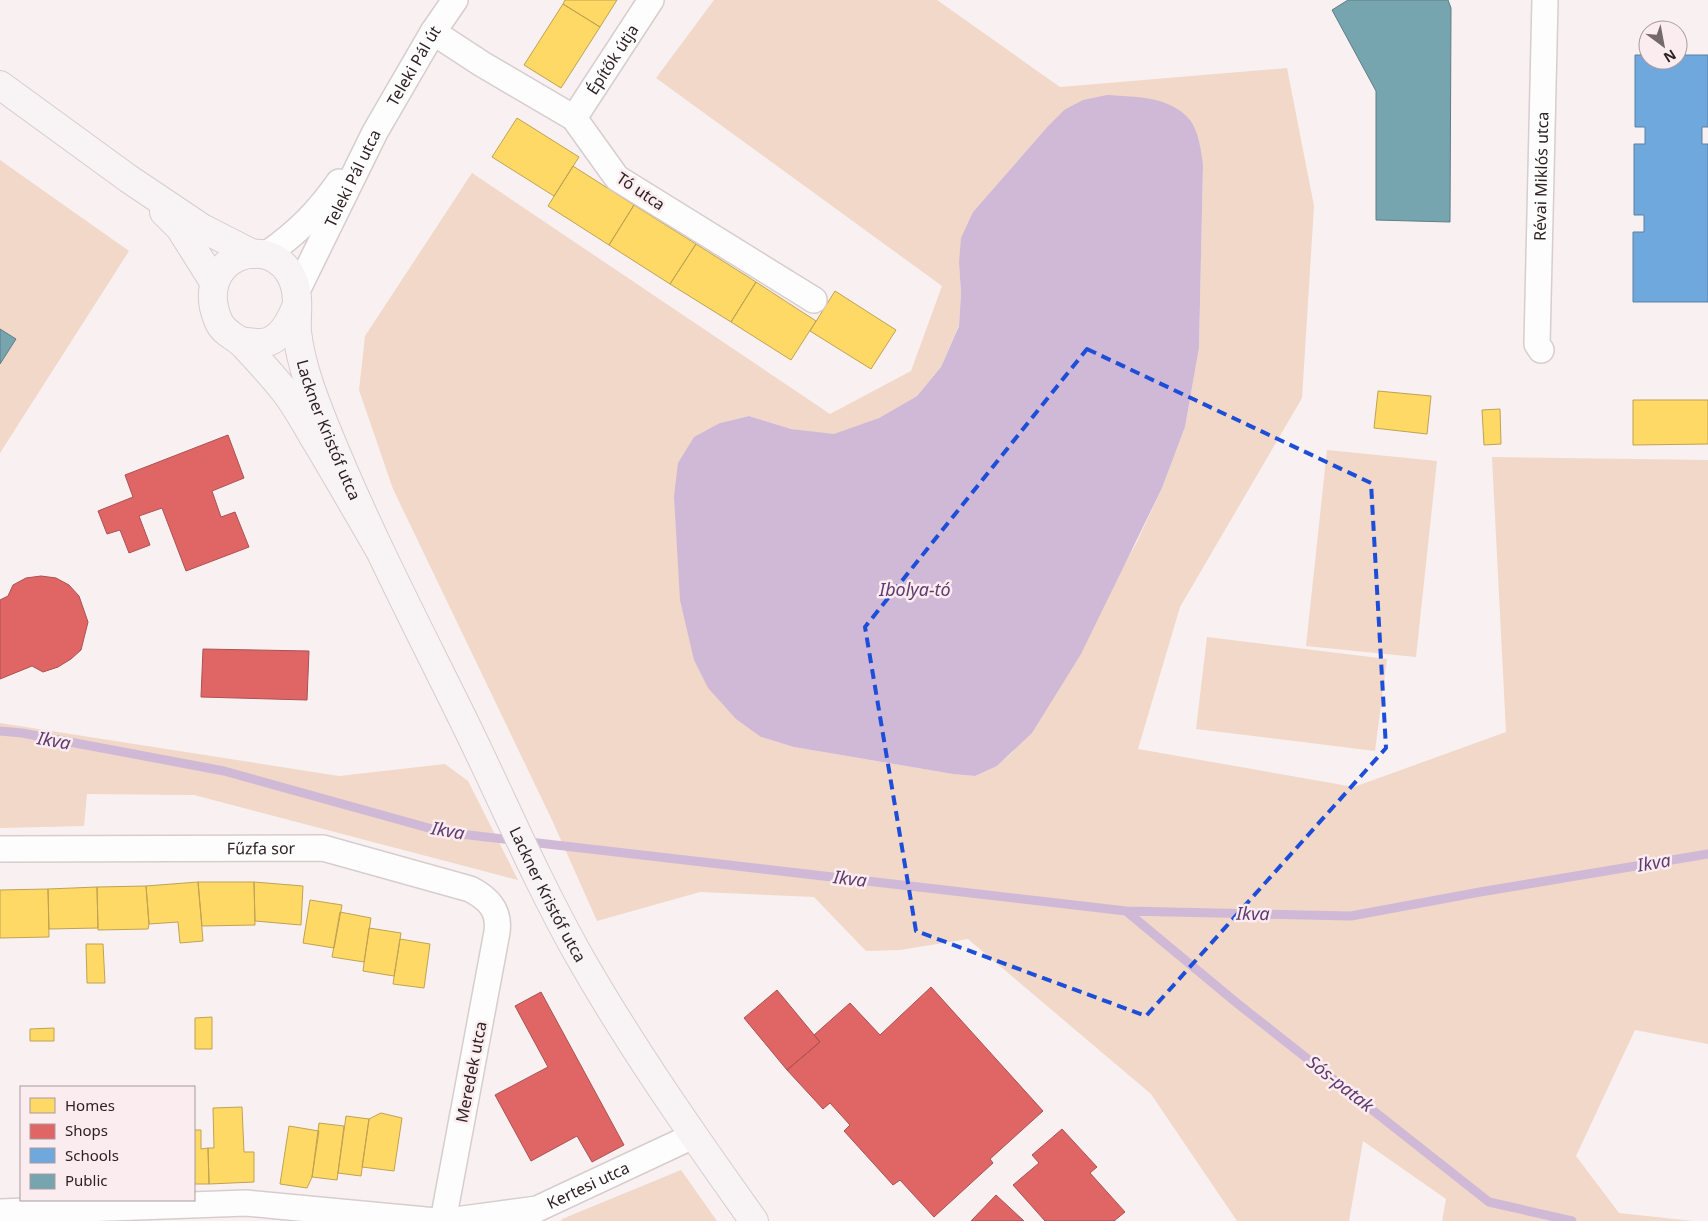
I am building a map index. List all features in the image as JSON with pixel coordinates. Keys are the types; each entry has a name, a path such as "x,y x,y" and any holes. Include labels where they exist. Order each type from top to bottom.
{"street":[{"name":"Teleki Pál út","path":"375,132 433,32 455,0"},
{"name":"Építők útja","path":"574,118 651,0"},
{"name":"Révai Miklós utca","path":"1541,350 1537,344 1544,0"},
{"name":"Tó utca","path":"433,32 482,64 574,118 617,178 814,300"},
{"name":"Lackner Kristóf utca","path":"0,84 129,179 202,228 280,263 292,277 296,300 297,334 307,379 328,434 379,548 528,857 579,954 649,1071 754,1221"},
{"name":"Teleki Pál utca","path":"260,254 285,242 312,218 375,132"},
{"name":"Teleki Pál utca","path":"296,300 375,132"},
{"name":"Lackner Kristóf utca","path":"129,179 180,228 214,282 212,299 222,330 240,341 285,391 379,548"},
{"path":"214,282 222,269 234,258 260,254"},
{"path":"240,341 262,344 277,336 289,324 296,300"},
{"name":"Fűzfa sor","path":"0,849 323,848 470,890 483,896 491,903 498,923"},
{"name":"Meredek utca","path":"443,1221 498,923"},
{"name":"Kertesi utca","path":"448,1221 537,1209 693,1136"},
{"path":"0,1212 246,1203 436,1221"}],"highlighted area":[{"path":"1087,349 1371,483 1386,748 1146,1016 916,931 865,627"}],"shaded area":[{"path":"714,0 937,0 1060,87 1287,68 1314,206 1302,398 1180,607 1138,749 1354,787 1506,732 1492,457 1708,460 1708,1044 1635,1030 1576,1156 1619,1213 1693,1221 1442,1221 1446,1199 1363,1141 1349,1221 1237,1221 1151,1094 968,939 900,950 866,951 814,897 700,892 597,921 552,820 393,489 359,390 365,336 472,173 830,414 911,371 942,286 656,78","holes":["1064,110 1203,165 1199,348 1185,427 1162,488 1136,544 1013,752 997,766 975,776 953,774 794,747 761,737 720,423 749,416 791,429 834,435 879,418 917,396 941,367 959,325 961,293 959,263 973,212"]},
{"path":"0,160 129,251 0,453"},
{"path":"1327,450 1437,461 1416,657 1306,646"},
{"path":"1207,637 1387,659 1375,751 1196,729"},
{"path":"0,723 339,776 445,764 468,781 518,880 194,795 87,794 84,826 0,828"},
{"path":"681,1170 717,1221 561,1221 562,1219"}],"water":[{"name":"Ibolya-tó","path":"1107,95 1141,97 1163,102 1182,112 1196,130 1203,165 1199,348 1185,427 1162,488 1081,654 1032,733 997,766 975,776 953,774 794,747 761,737 736,719 708,688 694,660 680,600 674,496 678,463 694,437 720,423 749,416 791,429 834,434 879,418 917,396 941,367 959,326 961,238 973,212 1064,110 1083,100"}],"building: Homes":[{"path":"565,0 617,0 600,27 563,4"},
{"path":"563,4 600,27 561,88 524,65"},
{"path":"517,118 579,157 554,196 492,157"},
{"path":"573,166 634,205 609,245 548,206"},
{"path":"634,205 696,244 670,284 609,245"},
{"path":"696,244 756,282 731,322 670,284"},
{"path":"756,282 816,321 791,360 731,322"},
{"path":"835,291 896,330 871,369 810,331"},
{"path":"1378,391 1431,396 1427,434 1374,428"},
{"path":"1633,400 1708,400 1708,444 1633,445"},
{"path":"1500,409 1501,444 1484,445 1482,410"},
{"path":"198,882 203,941 180,943 178,922 149,924 146,886"},
{"path":"198,882 254,882 255,925 202,926"},
{"path":"254,882 303,886 301,925 255,921"},
{"path":"146,886 148,929 98,930 97,887"},
{"path":"97,887 98,928 49,929 48,889"},
{"path":"48,889 49,937 0,938 0,890"},
{"path":"310,900 342,905 334,948 303,943"},
{"path":"340,912 371,918 364,962 332,957"},
{"path":"369,928 401,933 394,976 363,971"},
{"path":"400,939 430,944 424,988 393,984"},
{"path":"86,944 103,944 105,983 87,983"},
{"path":"212,1017 212,1049 195,1049 195,1018"},
{"path":"54,1028 54,1041 30,1041 30,1029"},
{"path":"242,1107 244,1152 254,1152 254,1182 209,1184 208,1148 214,1148 213,1108"},
{"path":"381,1113 402,1118 394,1171 362,1167 369,1119"},
{"path":"346,1116 369,1119 361,1176 338,1173"},
{"path":"319,1123 344,1126 337,1180 312,1177"},
{"path":"289,1126 319,1131 312,1177 307,1188 280,1184"},
{"path":"195,1130 201,1130 201,1149 208,1148 209,1184 195,1184"}],"building: Shops":[{"path":"228,435 244,478 212,491 221,517 235,512 249,547 186,571 162,508 139,516 150,545 129,553 120,530 107,534 98,511 133,497 125,475"},
{"path":"41,576 56,578 69,585 79,596 88,622 81,650 58,667 43,672 32,666 0,679 0,600 8,596 13,585 26,578"},
{"path":"203,649 309,651 307,700 201,697"},
{"path":"931,987 1043,1111 990,1159 993,1163 934,1217 900,1180 893,1185 844,1131 850,1125 830,1103 823,1109 787,1070 820,1042 814,1035 850,1003 880,1035"},
{"path":"777,990 820,1042 787,1070 744,1018"},
{"path":"541,992 624,1145 592,1162 577,1136 531,1161 495,1095 548,1067 515,1006"},
{"path":"1062,1129 1097,1167 1090,1173 1125,1212 1114,1221 1045,1221 1013,1185 1039,1163 1032,1155"},
{"path":"996,1195 1024,1221 971,1221"}],"building: Schools":[{"path":"1635,55 1638,55 1638,70 1688,70 1688,55 1708,55 1708,127 1702,127 1702,144 1708,144 1708,302 1633,302 1633,232 1644,232 1644,215 1634,215 1634,144 1645,144 1645,127 1635,127"}],"building: Public":[{"path":"1348,0 1448,0 1451,8 1450,222 1376,220 1376,91 1332,10"},
{"path":"0,329 16,339 0,364"}],"waterway":[{"name":"Ikva","path":"0,731 22,733 224,771 443,832 1126,911 1351,916 1480,892 1708,854"},
{"name":"Sós-patak","path":"1126,911 1238,1004 1489,1202 1572,1221"}]}
